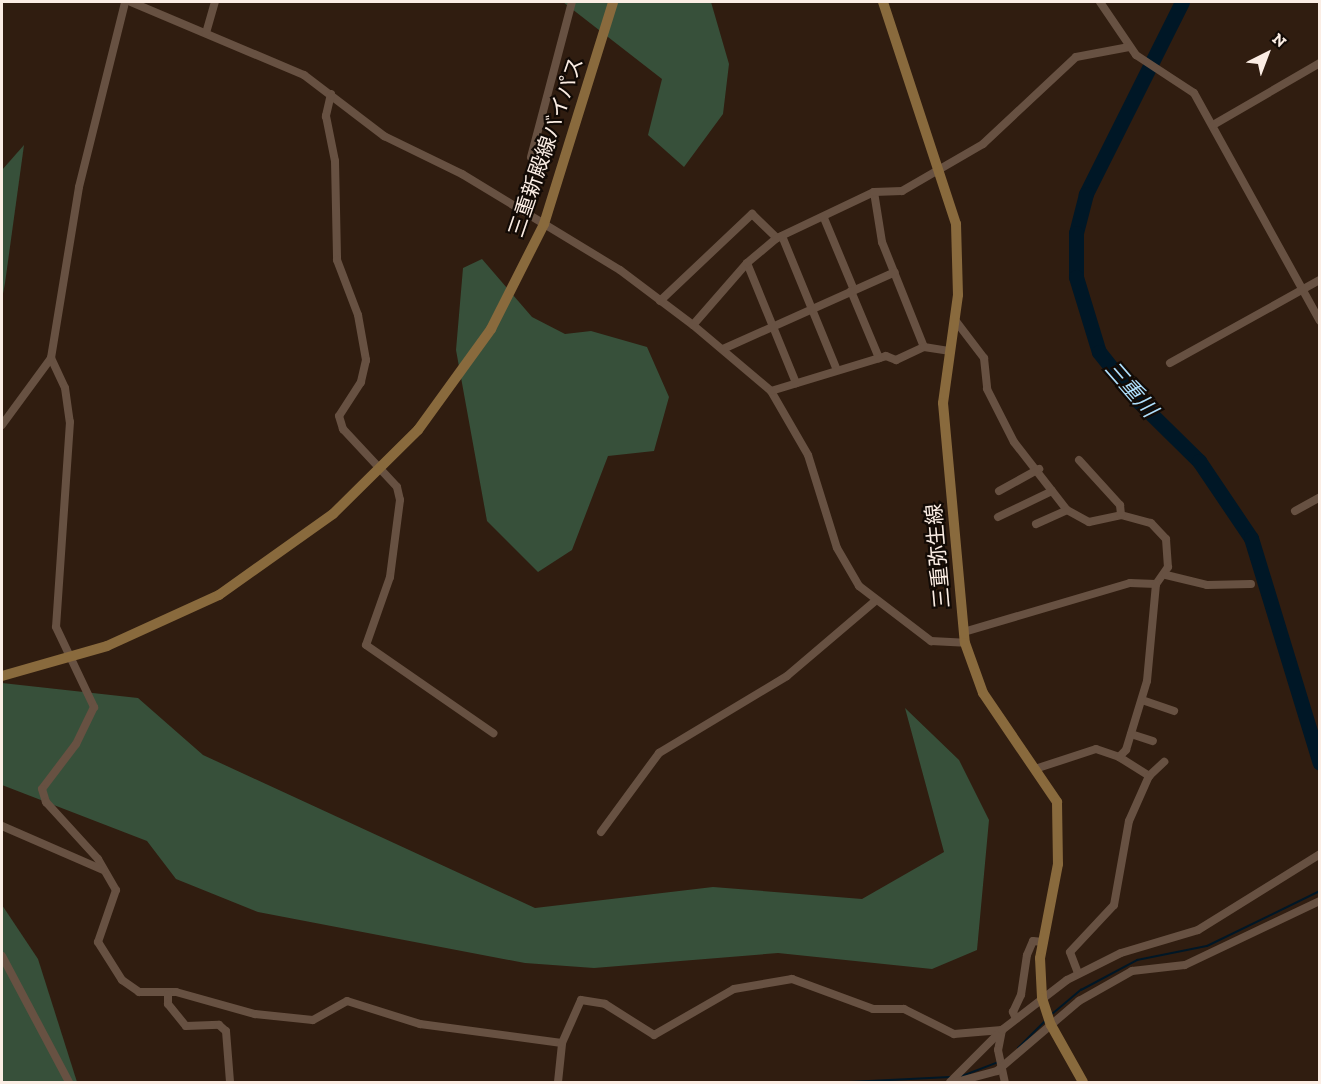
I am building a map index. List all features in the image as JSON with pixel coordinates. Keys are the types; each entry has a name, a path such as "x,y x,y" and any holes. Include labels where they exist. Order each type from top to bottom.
{"main road":[{"name":"三重新殿線バイパス","path":"2,676 107,646 219,595 333,514 380,471 449,391 491,329 544,224 613,2"},
{"name":"三重弥生線","path":"883,2 941,167 956,224 955,320 943,403 964,638 983,693 1038,768 1057,802 1060,822 1058,864 1042,942 1042,998 1050,1024 1083,1083"}],"street":[{"path":"2,425 51,358 79,186 125,2"},
{"path":"131,2 304,75 384,136 462,174 544,224 693,325 771,391 808,455 843,561 874,602 939,645 1130,583 1156,584"},
{"path":"206,33 215,2"},
{"path":"531,157 572,2"},
{"path":"1100,2 1136,55 1187,87 1213,124 1320,321"},
{"path":"693,325 747,263 780,237 824,218 874,192 902,191 999,131 1076,57 1129,47"},
{"path":"1213,124 1320,63"},
{"path":"331,94 326,116 335,161 337,260 358,315 366,360 361,382 339,416 343,429 387,475 400,500 393,562 366,645 493,733"},
{"path":"874,192 878,229 924,347"},
{"path":"660,301 752,214 780,237 837,370"},
{"path":"824,218 879,358"},
{"path":"747,263 796,383"},
{"path":"723,349 771,324 895,273"},
{"path":"1170,363 1320,280"},
{"path":"955,320 984,358 987,389 1014,442 1039,469 1067,510 1089,522 1121,516 1161,530 1166,539 1166,575 1156,584 1142,700 1131,734 1119,757"},
{"path":"771,391 879,358 896,360 924,347 949,351"},
{"path":"51,358 65,388 70,422 55,604 64,642 76,674 94,707 76,744 42,789 46,802 103,870 116,890 98,942 129,988 168,994 255,1014 313,1020 347,1001 420,1024 562,1043"},
{"path":"1079,460 1120,505 1121,516"},
{"path":"999,491 1039,469"},
{"path":"998,517 1052,491"},
{"path":"1295,511 1320,497"},
{"path":"1036,524 1067,510"},
{"path":"1166,575 1207,585 1251,584"},
{"path":"601,832 659,753 788,676 874,602"},
{"path":"1142,700 1174,711"},
{"path":"1131,734 1153,741"},
{"path":"1038,768 1096,748 1119,757 1149,776"},
{"path":"1078,973 1070,951 1114,905 1129,821 1149,776 1164,762"},
{"path":"2,826 103,870"},
{"path":"950,1083 1002,1030 1078,973 1121,953 1198,930 1320,854"},
{"path":"956,1083 1001,1068 1079,1001 1132,971 1185,965 1320,901"},
{"path":"1016,1019 1012,1012 1021,995 1027,955 1033,941 1042,942"},
{"path":"2,956 69,1083"},
{"path":"558,1083 562,1043 577,1006 587,998 654,1035 734,989 792,979 873,1009 904,1009 954,1034 1002,1030"},
{"path":"168,994 168,1004 186,1026 219,1025 226,1031 230,1083"},
{"path":"1002,1030 999,1055 1005,1083"}],"green space":[{"path":"563,2 711,2 729,64 723,114 684,167 648,135 662,79"},
{"path":"24,145 5,283 2,299 2,170"},
{"path":"482,259 532,317 565,334 591,331 647,347 669,397 654,451 608,456 572,550 538,572 487,521 456,350 463,268"},
{"path":"2,683 138,698 203,755 535,908 713,887 862,899 944,852 905,708 959,760 989,820 977,950 932,969 778,953 594,968 525,963 258,912 176,879 147,841 2,785"},
{"path":"2,905 38,959 77,1082 2,1082"}],"waterway":[{"name":"三重川","path":"1182,2 1086,194 1076,233 1076,277 1099,352 1138,401 1199,461 1251,538 1320,763"},
{"path":"1052,1014 1081,990 1137,960 1207,946 1320,891"},
{"path":"1018,1048 1046,1020"},
{"path":"962,1076 999,1062"},
{"path":"849,1082 950,1077"}]}
